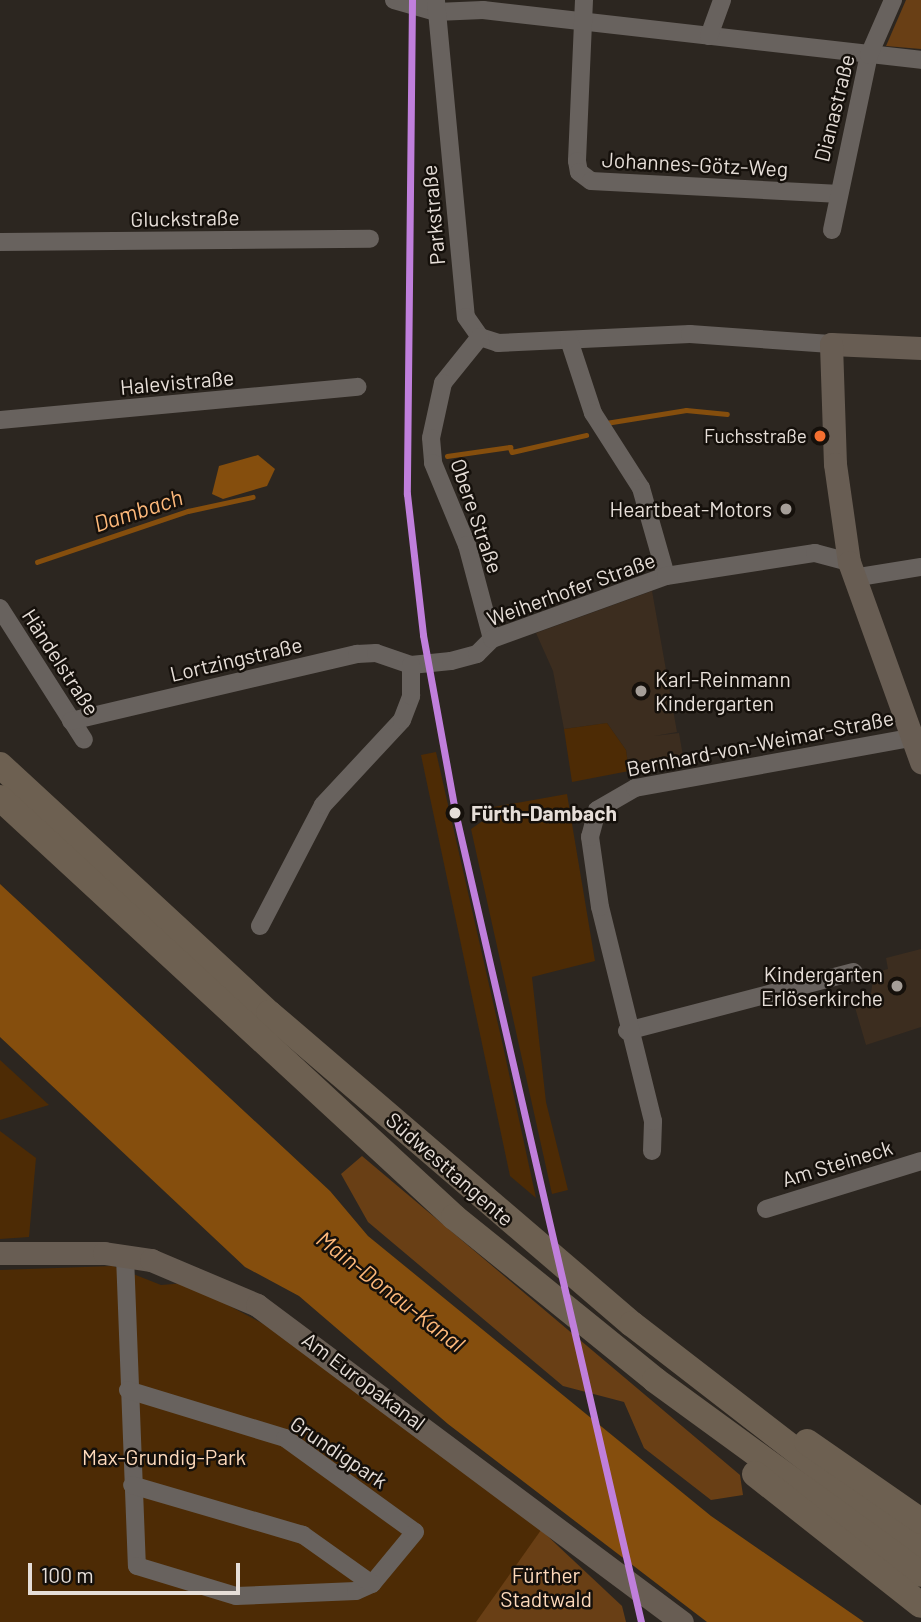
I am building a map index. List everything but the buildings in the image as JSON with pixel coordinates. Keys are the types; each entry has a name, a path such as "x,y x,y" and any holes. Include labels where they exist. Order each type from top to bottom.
{"highway":[{"name":"Südwesttangente","path":"0,765 269,1013 689,1371 921,1547"},
{"name":"Südwesttangente","path":"0,797 454,1217 655,1380 921,1574"},
{"path":"689,1371 769,1416 921,1521"},
{"path":"655,1380 682,1414 921,1605"}],"main road":[{"path":"921,348 831,344 835,464 851,570 921,762"},
{"name":"Am Europakanal","path":"0,1253 125,1256 209,1279 297,1331 682,1622"}],"street":[{"path":"394,0 921,60"},
{"path":"581,22 584,0"},
{"path":"709,36 722,0"},
{"name":"Dianastraße","path":"832,230 836,194 869,55 893,0"},
{"name":"Parkstraße","path":"436,6 466,317 480,337"},
{"name":"Johannes-Götz-Weg","path":"581,22 578,161 579,172 592,181 836,194"},
{"name":"Gluckstraße","path":"0,242 370,239"},
{"path":"480,337 498,343 690,334 831,344"},
{"name":"Obere Straße","path":"480,337 443,383 431,438 433,463 467,545 492,639"},
{"path":"569,340 593,413 641,488 666,576"},
{"name":"Halevistraße","path":"0,420 357,387"},
{"name":"Weiherhofer Straße","path":"411,665 477,654 492,639 666,576 815,553 851,570 921,567"},
{"name":"Händelstraße","path":"0,608 84,740"},
{"name":"Lortzingstraße","path":"71,721 356,654 376,653 411,665"},
{"path":"260,926 323,805 402,720 411,696 411,665"},
{"name":"Bernhard-von-Weimar-Straße","path":"652,1151 653,1121 627,1031 591,844 592,818 603,803 635,788 911,738"},
{"path":"627,1031 853,972"},
{"name":"Am Steineck","path":"766,1209 921,1161"},
{"path":"125,1256 128,1391 137,1566 236,1596 356,1591 372,1584"},
{"name":"Grundigpark","path":"128,1391 285,1438 415,1532 372,1584"},
{"path":"132,1485 303,1535 372,1584"}],"shaded area":[{"path":"652,591 677,732 654,736 679,733 684,762 629,771 626,750 607,723 564,729 553,671 536,633"},
{"name":"Kindergarten Erlöserkirche","path":"921,949 921,1027 866,1045 854,1004 870,1000 874,973 888,969 886,958"}],"green space":[{"path":"906,0 921,0 921,49 886,46"},
{"path":"607,723 626,750 629,771 572,782 564,729"},
{"path":"436,752 536,1198 510,1176 421,755"},
{"path":"567,794 595,961 532,977 546,1102 568,1190 552,1194 471,829 484,820 482,809"},
{"path":"0,1060 12,1071 49,1105 0,1120"},
{"path":"0,1131 36,1158 29,1237 0,1239"},
{"path":"362,1156 740,1475 743,1495 711,1500 644,1448 624,1402 563,1386 368,1222 341,1174"},
{"name":"Max-Grundig-Park","path":"113,1266 161,1285 186,1283 288,1337 549,1532 567,1622 0,1622 0,1270"},
{"name":"Fürther Stadtwald","path":"541,1530 622,1606 626,1622 476,1622"}],"water":[{"path":"258,455 275,469 267,486 223,499 212,494 219,466"},
{"name":"Main-Donau-Kanal","path":"0,884 330,1191 368,1236 711,1516 864,1622 707,1622 448,1424 299,1296 245,1267 0,1037"}],"waterway":[{"name":"Dambach","path":"606,423 686,410 727,414"},
{"name":"Dambach","path":"447,456 510,447 512,452 586,435"},
{"name":"Dambach","path":"37,562 188,511 252,497"}],"transit line":[{"path":"412,0 407,494 423,635 456,816 641,1622"}],"place":[{"name":"Fuchsstraße","path":"820,436"},
{"name":"Heartbeat-Motors","path":"786,509"},
{"name":"Karl-Reinmann Kindergarten","path":"641,691"},
{"name":"Fürth-Dambach","path":"455,813"},
{"name":"Kindergarten Erlöserkirche","path":"897,986"}]}
